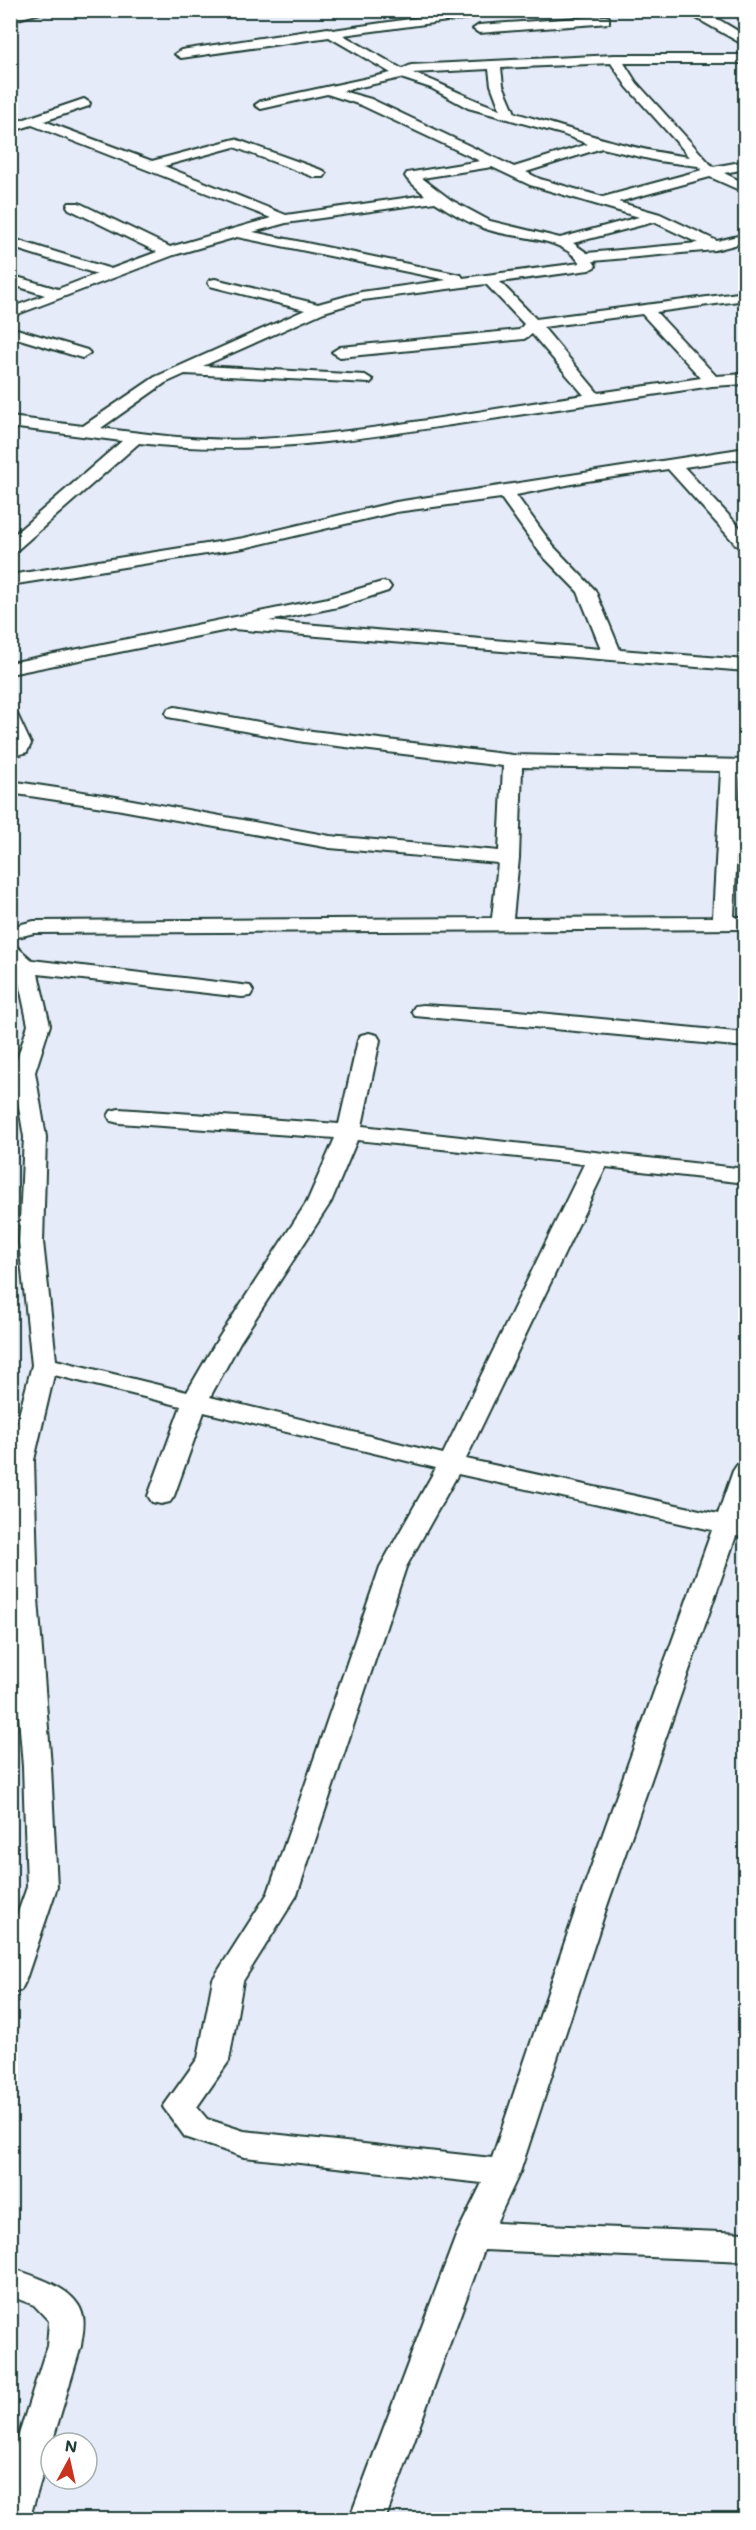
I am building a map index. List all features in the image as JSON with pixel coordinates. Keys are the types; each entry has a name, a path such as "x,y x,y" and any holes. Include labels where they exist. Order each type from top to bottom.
{"street":[{"path":"10,17 46,10"},
{"path":"688,10 712,20 746,42"},
{"path":"181,54 464,13 483,34 604,20"},
{"path":"328,32 402,74 435,85 473,105 509,114 601,144 708,168 746,189"},
{"path":"615,59 631,84 708,168"},
{"path":"261,105 402,74 411,69 503,62 746,59"},
{"path":"503,62 497,85 509,114"},
{"path":"330,91 366,102 535,182 655,217 715,246"},
{"path":"10,128 84,103"},
{"path":"33,121 285,219"},
{"path":"151,165 235,142 319,174"},
{"path":"513,172 601,144"},
{"path":"492,163 412,176 439,197 487,225 560,243 586,257 715,246 746,238"},
{"path":"605,201 708,168 746,165"},
{"path":"10,313 169,252 285,219 439,197"},
{"path":"74,206 169,252"},
{"path":"560,243 655,217"},
{"path":"235,233 282,244 412,267 467,281"},
{"path":"10,242 111,274"},
{"path":"87,431 160,380 319,309 361,296 589,266 586,257"},
{"path":"10,279 58,294"},
{"path":"489,279 532,324 594,398"},
{"path":"215,283 319,309"},
{"path":"340,352 524,334 532,324 746,296"},
{"path":"644,308 712,381"},
{"path":"10,331 82,353"},
{"path":"182,369 365,380"},
{"path":"10,422 134,439 208,445 259,444 363,432 712,381 746,379"},
{"path":"10,547 134,439"},
{"path":"10,580 243,543 396,507 746,453"},
{"path":"672,464 746,545"},
{"path":"505,492 547,550 586,590 613,656"},
{"path":"10,521 35,524"},
{"path":"10,669 332,603 382,587"},
{"path":"236,624 746,666"},
{"path":"175,713 314,737 513,761 738,766 723,922"},
{"path":"10,718 22,744 20,748 10,751"},
{"path":"502,923 509,858 513,761"},
{"path":"10,787 116,803 330,842 509,858"},
{"path":"10,933 33,927 746,923"},
{"path":"10,1982 42,1887 37,1767 16,1460 44,1365 31,1242 35,1137 24,1072 39,1025 18,959 242,991"},
{"path":"423,1011 508,1016 746,1040"},
{"path":"160,1496 195,1401 228,1342 319,1202 349,1132 369,1040"},
{"path":"119,1116 197,1119 349,1132 746,1176"},
{"path":"504,2172 244,2144 196,2128 179,2107 213,2061 228,1979 282,1895 393,1567 451,1464 598,1160"},
{"path":"44,1365 451,1464 737,1527"},
{"path":"367,2520 473,2236 504,2172 592,1906 737,1527 746,1471"},
{"path":"473,2236 746,2247"},
{"path":"10,2282 46,2295 66,2317 64,2346 11,2520"}]}
